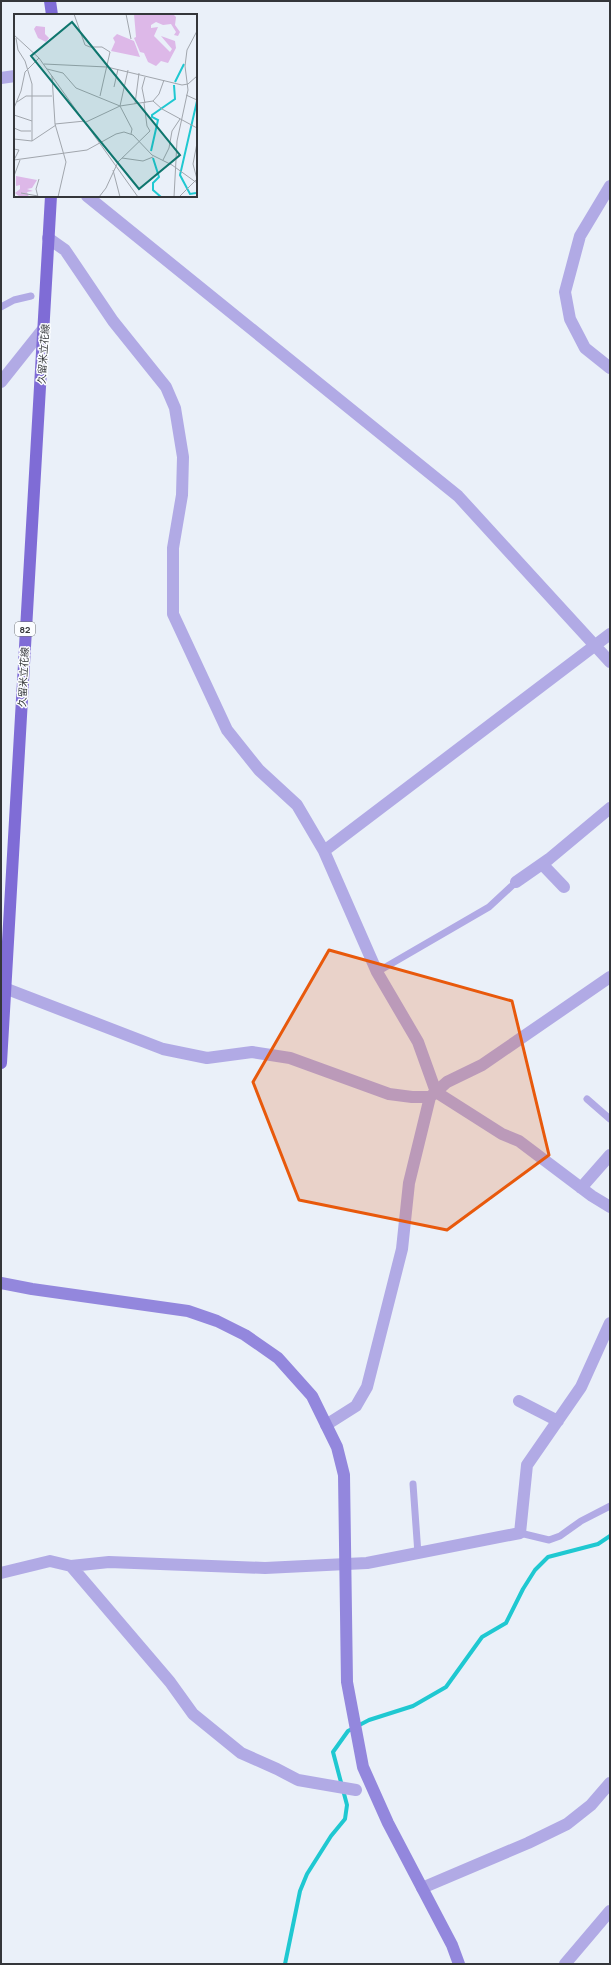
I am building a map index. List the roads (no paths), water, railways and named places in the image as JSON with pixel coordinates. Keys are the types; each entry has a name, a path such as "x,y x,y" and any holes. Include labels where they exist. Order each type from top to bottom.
{"main road":[{"path":"50,1 52,14"},
{"name":"久留米立花線","path":"1,1063 7,989 4,973 51,197"}],"street":[{"path":"1,78 14,76"},
{"path":"610,186 580,236 565,292 570,319 585,348 610,368"},
{"path":"88,197 458,496 610,662"},
{"path":"48,238 65,250 113,321 166,387 175,408 183,457 182,495 173,548 173,614 228,730 259,770 297,805 324,851 377,972 418,1042 433,1095 409,1183 402,1249 367,1387 356,1406 326,1425"},
{"path":"1,382 44,328"},
{"path":"324,851 610,634"},
{"path":"516,882 542,864 610,808"},
{"path":"542,864 564,887"},
{"path":"433,1095 447,1082 482,1064 610,977"},
{"path":"7,989 163,1049 207,1058 252,1052 290,1058 389,1094 412,1097 433,1095 502,1134 519,1141 581,1188 610,1207"},
{"path":"581,1188 610,1155"},
{"path":"1,1283 32,1289 188,1311 217,1321 245,1335 278,1358 312,1396 337,1447 344,1475 348,1682 363,1767 388,1823 452,1945 459,1964"},
{"path":"1,1573 50,1562 71,1566 109,1562 265,1568 367,1564 520,1533 527,1465 581,1387 610,1323"},
{"path":"519,1401 558,1421"},
{"path":"71,1566 170,1682 193,1714 241,1753 298,1780 356,1790"},
{"path":"422,1888 528,1843 567,1824 591,1804 610,1783"},
{"path":"565,1964 610,1911"}],"lane":[{"path":"1,307 14,300 31,296"},
{"path":"377,972 483,911 516,882"},
{"path":"587,1099 610,1119"},
{"path":"413,1484 418,1554"},
{"path":"520,1533 549,1540 560,1536 581,1521 610,1506"}],"waterway":[{"path":"285,1964 300,1891 307,1874 331,1836 345,1819 347,1805 333,1752 348,1731 369,1720 413,1706 446,1687 482,1637 506,1623 523,1589 535,1570 548,1557 598,1544 610,1536"}]}
